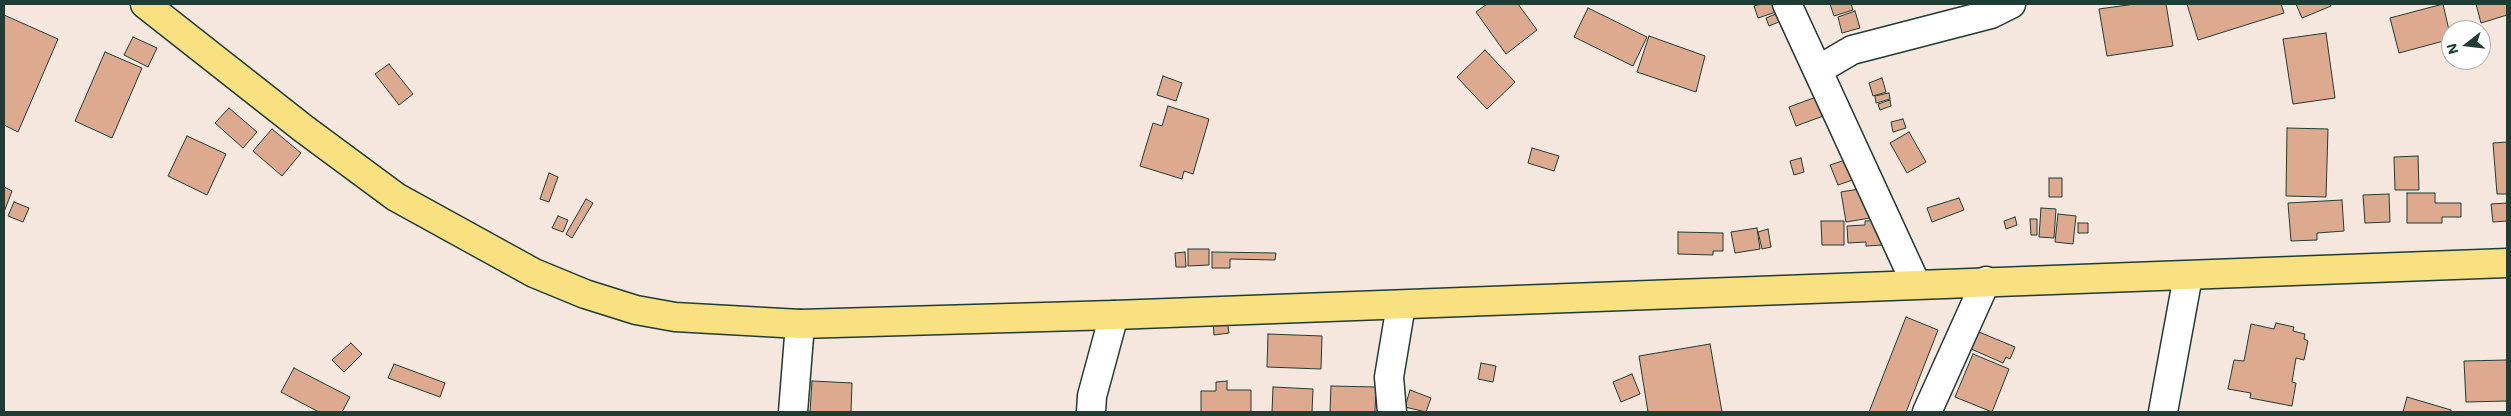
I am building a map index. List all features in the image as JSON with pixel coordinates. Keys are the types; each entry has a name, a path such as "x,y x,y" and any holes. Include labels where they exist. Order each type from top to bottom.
{"main road":[{"path":"145,4 304,130 396,197 534,273 586,294 636,310 674,317 800,324 1114,315 2507,263"}],"street":[{"path":"1787,4 1916,284"},
{"path":"1818,70 1852,50 1991,14 2010,4"},
{"path":"2163,412 2188,276"},
{"path":"1927,412 1986,281"},
{"path":"1392,412 1389,377 1401,305"},
{"path":"1091,412 1092,396 1114,315"},
{"path":"793,412 800,324"}],"building":[{"path":"1487,4 1518,4 1537,30 1506,54 1476,12"},
{"path":"1779,4 1782,10 1758,18 1754,6"},
{"path":"1830,4 1851,4 1853,10 1834,16"},
{"path":"2135,4 2166,4 2173,46 2107,56 2099,9"},
{"path":"2187,4 2281,4 2284,13 2198,40"},
{"path":"2296,4 2330,4 2331,6 2302,18"},
{"path":"2443,4 2447,20 2441,20 2441,42 2399,53 2390,18"},
{"path":"2476,4 2507,4 2507,15 2491,20 2480,20"},
{"path":"1588,8 1647,37 1633,66 1574,37"},
{"path":"1783,11 1786,19 1769,26 1766,18"},
{"path":"1855,11 1860,28 1842,33 1838,17"},
{"path":"4,15 58,39 18,132 4,125"},
{"path":"2326,33 2335,98 2293,104 2283,39"},
{"path":"1649,36 1705,56 1696,92 1637,72"},
{"path":"133,37 157,48 148,67 124,55"},
{"path":"1485,50 1515,82 1487,109 1457,77"},
{"path":"105,52 142,68 112,138 75,121"},
{"path":"389,64 413,94 399,105 375,74"},
{"path":"1163,76 1182,83 1176,101 1157,95"},
{"path":"1882,78 1886,92 1873,96 1869,83"},
{"path":"1889,93 1890,99 1876,103 1875,96"},
{"path":"1819,96 1826,115 1796,126 1789,107"},
{"path":"1890,100 1891,106 1880,110 1878,104"},
{"path":"1168,106 1209,119 1193,174 1184,171 1182,179 1140,166 1153,123 1162,126"},
{"path":"229,108 257,132 243,148 215,123"},
{"path":"1903,119 1906,128 1893,132 1891,122"},
{"path":"2287,128 2328,129 2326,197 2286,196"},
{"path":"272,129 301,153 282,176 253,151"},
{"path":"1909,132 1926,162 1907,173 1890,143"},
{"path":"187,136 226,154 207,195 168,176"},
{"path":"2507,142 2507,194 2497,194 2493,143"},
{"path":"1532,148 1559,156 1554,171 1528,163"},
{"path":"2418,156 2419,190 2395,190 2394,157"},
{"path":"1854,157 1861,177 1838,185 1830,165"},
{"path":"1801,158 1804,172 1794,175 1790,161"},
{"path":"549,173 558,177 549,202 540,199"},
{"path":"2049,178 2062,178 2062,197 2049,197"},
{"path":"4,187 12,191 4,212"},
{"path":"1865,188 1870,218 1846,222 1841,192"},
{"path":"2407,193 2435,193 2435,203 2461,203 2461,217 2442,217 2442,223 2407,223"},
{"path":"2389,194 2390,222 2365,223 2363,195"},
{"path":"1959,198 1964,210 1932,222 1927,208"},
{"path":"586,199 593,203 572,238 566,234"},
{"path":"2342,200 2344,231 2317,233 2317,240 2291,241 2288,203"},
{"path":"14,202 29,208 23,222 8,216"},
{"path":"2507,203 2507,221 2493,222 2491,204"},
{"path":"2041,208 2056,209 2054,238 2039,237"},
{"path":"2058,214 2076,216 2073,244 2055,242"},
{"path":"558,216 568,220 563,232 552,228"},
{"path":"2015,217 2017,225 2006,229 2004,221"},
{"path":"2030,219 2037,219 2037,235 2031,235"},
{"path":"1881,220 1883,245 1866,246 1866,242 1848,243 1847,226 1865,225 1865,221"},
{"path":"1821,221 1844,221 1844,245 1822,245"},
{"path":"2078,223 2088,223 2088,233 2078,233"},
{"path":"1757,228 1760,249 1735,253 1731,232"},
{"path":"1768,229 1771,247 1762,249 1758,232"},
{"path":"1678,232 1723,233 1723,251 1713,251 1713,255 1678,254"},
{"path":"1188,249 1209,249 1209,265 1188,266"},
{"path":"1185,252 1186,267 1176,267 1175,253"},
{"path":"1212,252 1276,253 1275,260 1230,259 1230,268 1212,268"},
{"path":"1906,317 1938,330 1906,412 1869,412"},
{"path":"1227,320 1229,333 1214,335 1213,322"},
{"path":"2276,323 2294,327 2293,331 2305,334 2304,339 2308,341 2304,360 2296,358 2292,382 2296,383 2292,406 2250,398 2251,393 2228,389 2234,360 2244,361 2251,324 2274,329"},
{"path":"1967,327 2015,347 2010,359 2006,357 2003,363 1960,344"},
{"path":"1268,334 1322,336 1321,369 1267,367"},
{"path":"351,343 362,354 344,372 332,360"},
{"path":"1710,344 1722,412 1648,412 1639,356"},
{"path":"1973,354 2009,369 1992,412 1955,397"},
{"path":"2507,360 2507,401 2466,402 2464,361"},
{"path":"1481,363 1496,366 1493,382 1478,379"},
{"path":"394,364 445,383 440,397 388,378"},
{"path":"294,368 350,397 342,412 319,412 281,392"},
{"path":"1632,374 1640,394 1621,402 1613,382"},
{"path":"812,381 852,383 851,412 810,412"},
{"path":"1227,381 1227,390 1251,390 1251,412 1201,412 1201,391 1216,391 1216,382"},
{"path":"1331,386 1376,387 1375,412 1330,412"},
{"path":"1273,387 1313,389 1312,412 1272,412"},
{"path":"1410,390 1431,398 1426,412 1405,407"},
{"path":"2407,397 2451,410 2451,412 2403,412"}]}
